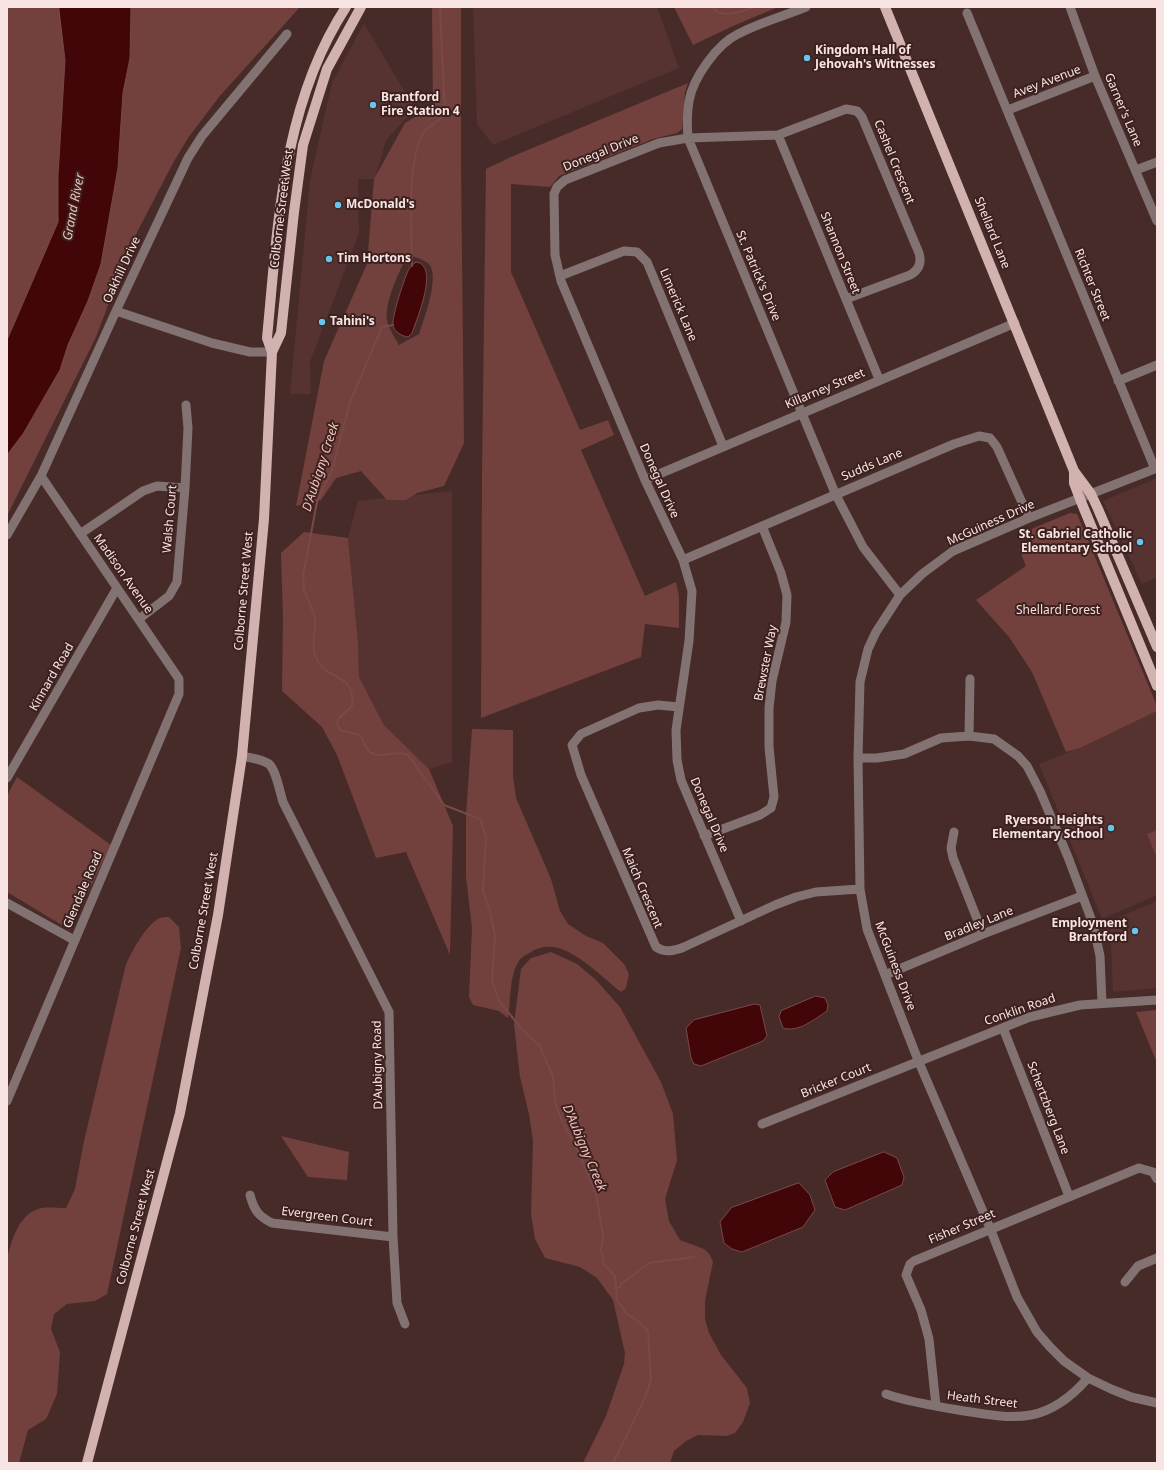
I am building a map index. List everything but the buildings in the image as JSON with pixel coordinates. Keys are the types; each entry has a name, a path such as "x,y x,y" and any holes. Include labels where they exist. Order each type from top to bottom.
{"main road":[{"name":"Colborne Street West","path":"87,1463 180,1113 218,915 242,756 264,519 272,352 268,338 279,206 287,161 303,97 320,55 346,7"},
{"name":"Colborne Street West","path":"272,352 281,333 303,145 327,70 361,7"},
{"name":"Shellard Lane","path":"885,7 1015,322 1074,470 1091,494 1157,647"},
{"name":"Shellard Lane","path":"1074,470 1074,483 1080,499 1157,686"}],"street":[{"name":"St. Patrick's Drive","path":"806,7 738,34 724,43 701,70 691,90 687,112 688,138 835,493 863,547 900,595"},
{"name":"Garner's Lane","path":"1070,7 1095,76 1157,221"},
{"name":"Richter Street","path":"967,12 1118,381 1156,469"},
{"name":"Oakhill Drive","path":"7,534 41,476 188,158 202,136 287,34"},
{"name":"Avey Avenue","path":"1008,110 1095,76"},
{"name":"Cashel Crescent","path":"688,138 778,135 846,109 857,112 864,120 919,253 919,266 914,273 846,299"},
{"name":"Shannon Street","path":"778,135 879,379"},
{"name":"Donegal Drive","path":"688,138 649,146 561,183 554,194 555,255 560,276 593,360 645,480 682,560 692,591 692,611 678,707 676,744 681,780 741,921"},
{"path":"1136,170 1157,162"},
{"name":"Limerick Lane","path":"560,276 624,251 637,252 642,256 647,262 653,276 723,446"},
{"path":"116,311 220,345 250,352 272,352"},
{"name":"Killarney Street","path":"645,480 1015,322"},
{"path":"1118,381 1157,365"},
{"name":"Walsh Court","path":"139,619 169,596 177,582 185,488 188,428 186,405"},
{"name":"Sudds Lane","path":"682,560 835,493 954,444 979,436 990,438 997,447 1029,518"},
{"name":"McGuiness Drive","path":"1156,469 1029,518 953,551 922,574 900,595 876,632 863,666 860,682 858,758 860,889 868,929 918,1060 990,1228 1017,1297 1037,1332 1064,1361 1088,1378 1131,1397 1157,1402"},
{"name":"Madison Avenue","path":"41,476 180,679 179,688"},
{"path":"80,534 143,491 157,486 185,488"},
{"name":"Brewster Way","path":"704,836 760,815 771,808 774,797 769,708 772,682 786,622 787,595 781,573 762,526"},
{"name":"Kinnard Road","path":"7,778 117,588"},
{"path":"969,736 970,679"},
{"name":"Glendale Road","path":"7,1101 179,694 179,688"},
{"name":"Maich Crescent","path":"678,707 658,705 639,708 581,734 572,745 575,757 656,947 661,950 674,950 796,897 816,892 860,889"},
{"path":"858,758 877,758 904,754 941,738 969,736 994,740 1006,746 1027,766 1040,791 1098,940 1102,1003"},
{"name":"D'Aubigny Road","path":"242,756 264,762 270,765 274,770 285,807 389,1012 393,1237 397,1304 405,1324"},
{"path":"954,832 951,848 953,858 983,934"},
{"name":"Bradley Lane","path":"885,975 983,934 1082,896"},
{"path":"7,903 74,940"},
{"name":"Conklin Road","path":"918,1060 1030,1017 1061,1008 1102,1003 1157,1000"},
{"name":"Schertzberg Lane","path":"1003,1028 1069,1196"},
{"name":"Bricker Court","path":"762,1124 918,1060"},
{"name":"Fisher Street","path":"936,1406 929,1339 921,1310 908,1281 907,1270 914,1261 990,1228 1139,1168 1153,1172 1157,1179"},
{"name":"Evergreen Court","path":"250,1195 254,1210 272,1223 393,1237"},
{"path":"1125,1282 1138,1266 1157,1258"},
{"name":"Heath Street","path":"886,1394 936,1406 1007,1417 1027,1417 1059,1405 1074,1394 1088,1378"}],"shaded area":[{"path":"473,7 657,7 679,68 493,145 477,124"},
{"path":"364,23 415,109 386,140 375,179 358,179 359,233 310,362 311,394 290,394 310,180 332,83"},
{"name":"St. Gabriel Catholic Elementary School","path":"1157,478 1157,578 1142,584 1103,501"},
{"path":"452,491 452,762 429,769 384,725 359,677 358,642 348,538 358,501"},
{"name":"Ryerson Heights Elementary School","path":"1157,711 1157,895 1102,919 1039,764 1079,748"},
{"path":"1157,901 1157,988 1113,992 1111,946 1105,923"}],"green space":[{"path":"7,7 59,7 65,61 58,175 58,222 7,340"},
{"path":"131,7 300,7 219,97 188,138 173,163 132,242 96,337 7,516 7,455 23,434 60,370 68,345 88,301 101,264 118,168 123,93 130,58"},
{"path":"432,7 461,7 464,443 444,486 417,493 406,500 387,500 361,471 336,478 321,500 296,506 324,361 367,264 374,179 405,123 433,106","holes":["409,255 429,264 432,270 432,288 419,334 399,345 389,326 387,313 390,296 397,276"]},
{"path":"674,7 778,7 693,45"},
{"path":"688,83 685,92 682,129 677,133 653,139 559,176 550,187 511,184 511,272 580,430 608,420 614,435 581,450 645,596 676,582 679,596 679,628 645,624 641,657 481,718 482,473 486,169 511,157"},
{"name":"Shellard Forest","path":"1070,513 1077,514 1157,706 1157,711 1080,748 1066,752 1032,672 1009,637 976,600 1026,566 1019,549 1030,541 1029,530"},
{"path":"304,532 348,538 358,642 359,677 384,725 429,769 453,826 450,955 406,852 376,858 337,755 322,727 282,691 283,618 281,553"},
{"path":"472,729 513,730 513,776 516,798 551,879 560,911 568,924 586,936 603,943 624,964 629,974 626,988 621,992 591,967 567,951 555,947 543,947 523,957 516,967 513,974 508,1018 499,1011 473,1005 469,997 472,928 466,877 466,815"},
{"path":"17,777 111,845 70,930 7,892 7,796"},
{"path":"1157,830 1157,858 1147,834"},
{"path":"169,917 179,927 181,948 107,1294 95,1301 67,1304 54,1314 51,1329 60,1352 57,1394 46,1419 28,1430 19,1463 7,1463 7,1260 11,1245 17,1229 33,1211 41,1208 66,1208 75,1189 84,1141 125,968 134,948 150,926 160,918"},
{"path":"551,952 577,964 596,980 620,1007 661,1082 673,1114 677,1160 665,1199 669,1221 680,1240 704,1249 710,1255 713,1262 705,1301 705,1319 709,1333 721,1355 747,1388 750,1403 743,1422 735,1433 726,1436 698,1435 686,1441 674,1451 670,1463 583,1463 606,1416 624,1364 625,1353 613,1300 597,1278 580,1267 545,1258 535,1239 531,1214 533,1141 529,1114 520,1077 514,1024 521,969 531,958"},
{"path":"1157,1010 1157,1063 1136,1012"},
{"path":"281,1136 349,1152 347,1180 308,1177"}],"water":[{"name":"Grand River","path":"59,7 131,7 130,58 123,93 118,168 101,264 88,301 68,345 60,370 23,434 7,455 7,340 58,222 58,175 65,61"},
{"path":"416,262 423,265 426,272 427,282 422,305 412,333 408,337 403,336 396,331 393,327 393,320 407,273 410,267"},
{"path":"816,996 825,998 828,1005 827,1011 812,1021 795,1029 783,1028 779,1017 781,1011"},
{"path":"755,1004 760,1005 767,1036 763,1041 701,1066 694,1064 691,1058 686,1028 694,1020"},
{"path":"884,1152 897,1158 904,1177 902,1185 845,1210 835,1207 825,1180 833,1172"},
{"path":"799,1183 810,1195 815,1210 803,1227 742,1252 732,1249 724,1243 720,1222 731,1208"}],"waterway":[{"name":"D'Aubigny Creek","path":"412,266 411,197 412,177 418,144 424,132 445,114 440,7"},
{"path":"713,7 716,11 726,14 754,7"},
{"name":"D'Aubigny Creek","path":"393,325 382,327 350,402 332,470 317,502 303,576 305,593 315,617 314,650 317,660 322,667 346,682 350,688 352,695 352,706 338,719 337,724 340,730 360,735 370,752 374,754 384,755 404,753 408,755 444,805 480,819 486,837 483,891 490,911 495,935 492,980 499,1001 521,1028 539,1045 553,1076 555,1102 561,1119 578,1151 596,1193 603,1236 601,1250 604,1264 615,1276 617,1300 626,1313 638,1321 648,1331 651,1380 645,1398 613,1463"},
{"path":"615,1288 619,1288 621,1284 649,1263 694,1257"}],"place":[{"name":"Kingdom Hall of Jehovah's Witnesses","path":"807,58"},
{"name":"Brantford Fire Station 4","path":"373,105"},
{"name":"McDonald's","path":"338,205"},
{"name":"Tim Hortons","path":"329,259"},
{"name":"Tahini's","path":"322,322"},
{"name":"St. Gabriel Catholic Elementary School","path":"1140,542"},
{"name":"Ryerson Heights Elementary School","path":"1111,828"},
{"name":"Employment Brantford","path":"1135,931"}]}
